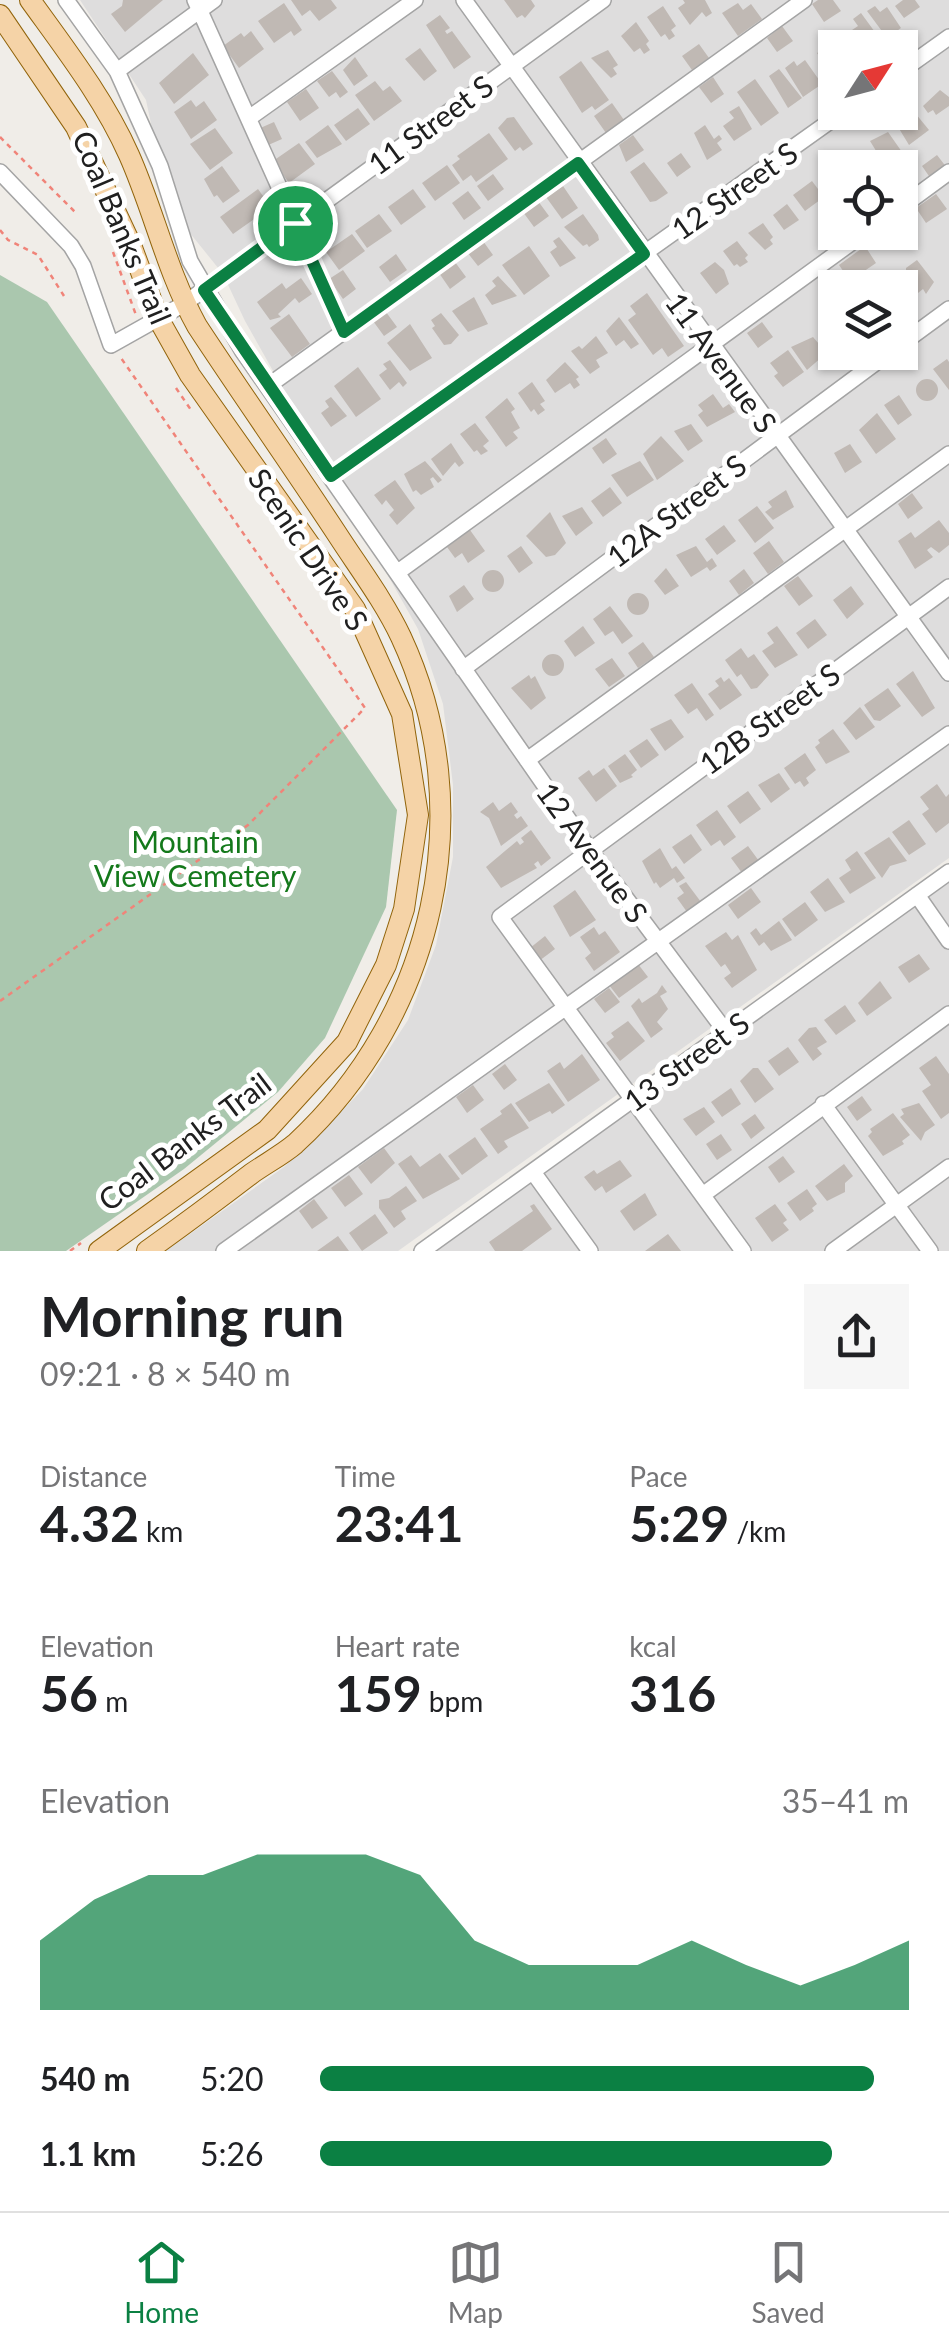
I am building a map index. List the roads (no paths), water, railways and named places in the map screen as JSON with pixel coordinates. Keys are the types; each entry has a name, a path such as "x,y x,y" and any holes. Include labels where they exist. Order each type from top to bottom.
{"main road":[{"name":"Scenic Drive S","path":"30,0 113,122 145,194 184,304 401,638 431,721 442,796 429,920 404,996 385,1036 330,1108 292,1146 147,1251"},
{"name":"Scenic Drive S","path":"0,15 76,127 131,245 150,323 355,608 402,714 418,815 404,910 386,966 347,1042 322,1074 266,1130 93,1245"}],"street":[{"name":"Scenic Drive S","path":"66,0 117,71 160,166 190,261 204,290 463,669"},
{"path":"249,118 415,0"},
{"name":"11 Avenue S","path":"464,0 710,346 949,672"},
{"name":"11 Street S","path":"0,172 71,246 83,266 111,345 204,290 603,0"},
{"path":"268,386 804,0"},
{"path":"117,71 204,3 249,118 344,332"},
{"path":"918,59 949,37"},
{"name":"12 Street S","path":"331,476 818,130"},
{"path":"918,195 949,172"},
{"path":"398,572 841,250"},
{"path":"918,332 949,310"},
{"name":"12A Street S","path":"463,669 865,370"},
{"path":"526,760 949,454"},
{"name":"12B Street S","path":"565,1006 500,917 949,588"},
{"name":"12 Avenue S","path":"463,669 589,849 726,1032"},
{"path":"224,1251 949,734"},
{"name":"13 Street S","path":"422,1251 949,872"},
{"path":"916,896 949,941"},
{"path":"565,1006 743,1251"},
{"path":"704,1194 949,1014"},
{"path":"823,1104 930,1251"},
{"path":"832,1251 949,1167"},
{"path":"533,1172 590,1251"},
{"path":"443,1236 454,1251"}],"park label":[{"name":"Mountain View Cemetery","path":"195,858"}]}
